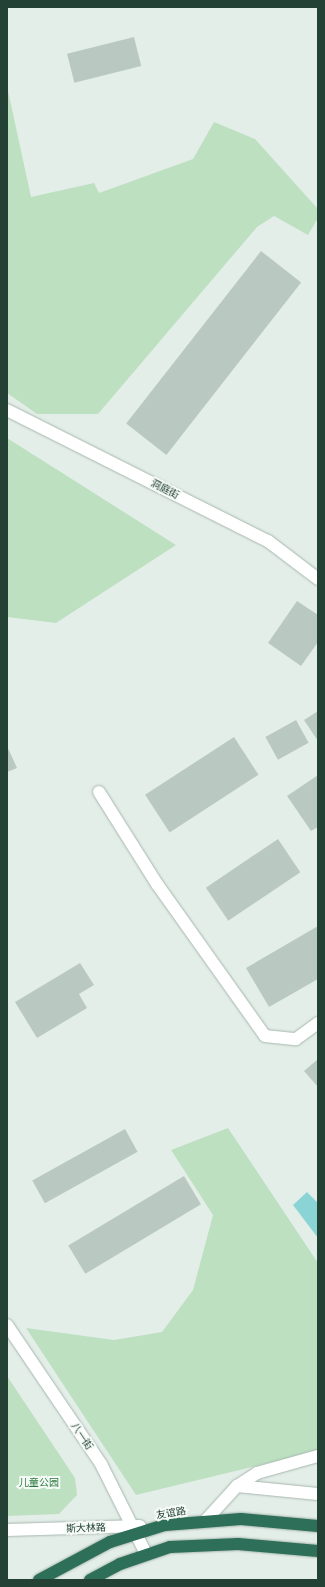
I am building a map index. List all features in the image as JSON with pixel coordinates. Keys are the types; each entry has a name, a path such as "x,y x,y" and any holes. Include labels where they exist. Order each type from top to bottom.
{"highway":[{"name":"友谊路","path":"39,1580 78,1557 136,1529 206,1520 241,1519 318,1526"},
{"path":"90,1580 146,1554 204,1544 318,1551"}],"street":[{"name":"洞庭街","path":"7,410 268,541 318,579"},
{"path":"99,792 157,884 265,1036 296,1039 318,1023"},
{"name":"八一街","path":"7,1325 101,1464 136,1529 146,1554"},
{"path":"206,1520 237,1486 278,1465 318,1456"},
{"path":"237,1486 318,1494"},
{"name":"斯大林路","path":"7,1530 136,1529"}],"green space":[{"path":"7,86 31,197 94,183 99,193 193,159 214,122 255,139 318,209 318,218 308,235 274,216 257,227 98,414 37,414 7,393"},
{"path":"7,438 176,545 56,623 7,617"},
{"path":"228,1128 318,1263 318,1451 136,1495 26,1328 114,1340 162,1332 193,1290 213,1215 171,1150"},
{"name":"儿童公园","path":"7,1376 75,1478 77,1495 59,1514 7,1516"}],"water":[{"path":"307,1192 318,1203 318,1238 293,1205"}],"building":[{"path":"134,37 141,66 74,83 67,54"},
{"path":"261,251 301,282 166,455 126,424"},
{"path":"297,601 318,615 318,642 301,666 268,643"},
{"path":"318,711 318,741 304,720"},
{"path":"296,720 309,743 278,760 265,737"},
{"path":"234,737 259,775 170,832 145,795"},
{"path":"7,746 17,768 7,772"},
{"path":"318,775 318,827 311,831 287,796"},
{"path":"278,839 300,872 228,921 206,888"},
{"path":"318,926 318,979 269,1007 246,968"},
{"path":"80,963 94,985 79,994 87,1008 37,1038 15,1002"},
{"path":"318,1059 318,1087 304,1071"},
{"path":"125,1129 138,1152 45,1203 32,1180"},
{"path":"184,1176 201,1204 85,1274 68,1246"}]}
